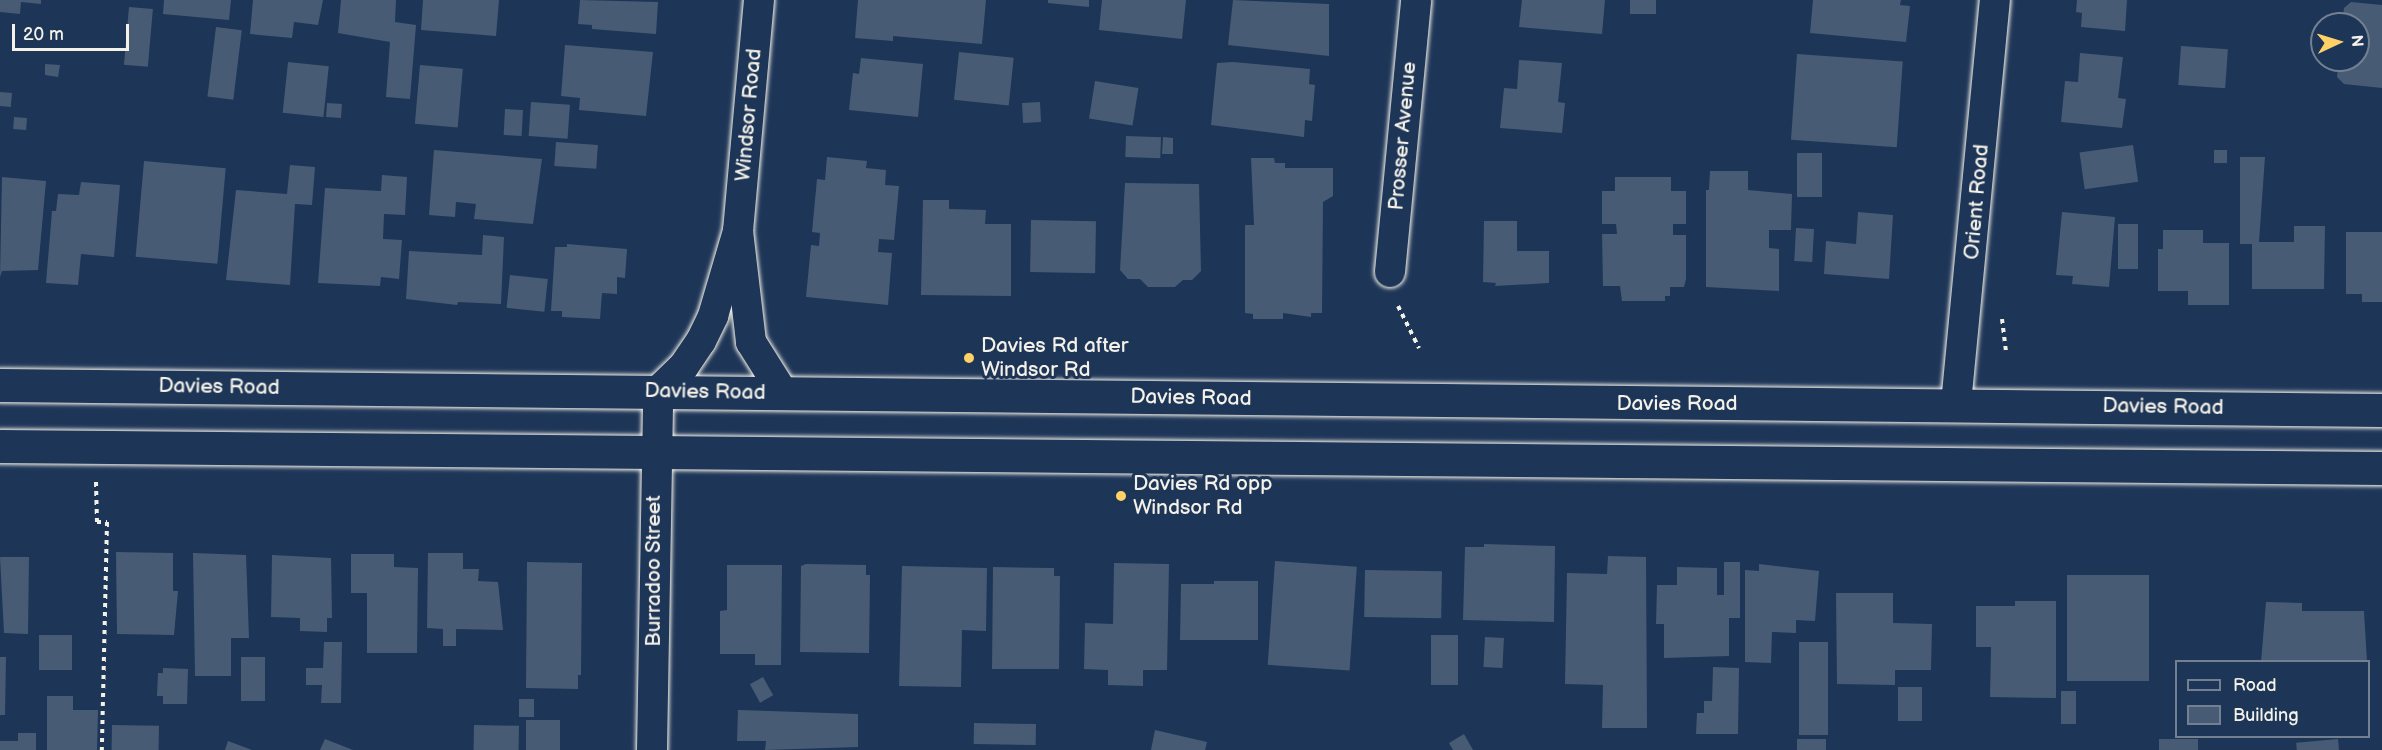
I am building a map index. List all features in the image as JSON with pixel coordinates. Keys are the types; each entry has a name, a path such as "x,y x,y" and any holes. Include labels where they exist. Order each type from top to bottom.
{"highway":[{"name":"Davies Road","path":"0,385 2382,410"},
{"path":"0,446 2382,468"}],"street":[{"name":"Windsor Road","path":"658,391 684,366 701,342 713,316 738,231 759,0"},
{"name":"Prosser Avenue","path":"1390,272 1416,0"},
{"name":"Orient Road","path":"1956,404 1995,0"},
{"name":"Windsor Road","path":"738,231 751,342 783,393"},
{"name":"Burradoo Street","path":"652,750 654,453 658,391"}],"path":[{"path":"1390,272 1398,308 1419,348"},
{"path":"96,447 97,522 107,522 102,750"}],"building":[{"path":"0,0 41,0 41,4 21,2 20,14 0,12"},
{"path":"164,0 231,0 229,20 163,14"},
{"path":"253,0 323,0 318,25 294,22 292,38 250,34"},
{"path":"341,0 396,0 395,22 416,25 410,99 386,97 390,42 338,33"},
{"path":"423,0 499,0 496,36 421,30"},
{"path":"580,0 658,2 656,34 592,29 592,25 578,24"},
{"path":"858,0 986,0 982,44 893,36 893,41 855,38"},
{"path":"1048,0 1089,0 1089,7 1048,3"},
{"path":"1102,0 1186,0 1182,39 1099,30"},
{"path":"1233,0 1329,4 1329,56 1228,45"},
{"path":"1522,0 1605,0 1602,34 1519,27"},
{"path":"1630,0 1656,0 1656,14 1630,14"},
{"path":"1813,0 1901,0 1900,5 1910,6 1906,42 1810,33"},
{"path":"2077,0 2127,0 2125,31 2081,27 2082,13 2076,12"},
{"path":"2351,2 2382,5 2382,88 2344,84 2337,77 2338,72 2370,72 2370,12 2344,12 2344,8"},
{"path":"129,7 153,9 148,67 124,65"},
{"path":"216,27 242,30 233,100 207,96"},
{"path":"565,45 653,52 646,116 579,110 580,98 561,96"},
{"path":"2181,46 2228,49 2225,88 2178,85"},
{"path":"959,52 1014,58 1009,105 954,100"},
{"path":"2080,53 2123,57 2118,98 2126,99 2122,128 2061,122 2065,81 2078,82"},
{"path":"1797,54 1903,61 1897,147 1791,140"},
{"path":"861,58 923,64 918,117 849,110 853,73 859,74"},
{"path":"1519,60 1562,63 1558,102 1565,103 1562,133 1500,128 1504,88 1517,89"},
{"path":"288,62 329,66 323,117 283,113"},
{"path":"1233,62 1310,69 1309,84 1315,85 1312,121 1305,120 1304,137 1211,125 1217,63"},
{"path":"45,64 60,65 58,77 45,75"},
{"path":"420,65 463,69 458,128 415,124"},
{"path":"1095,81 1138,88 1133,125 1089,119"},
{"path":"0,92 12,93 11,107 0,106"},
{"path":"531,102 570,105 568,139 529,136"},
{"path":"1040,102 1041,122 1023,123 1022,103"},
{"path":"327,103 342,104 341,118 326,117"},
{"path":"505,109 523,110 522,136 504,135"},
{"path":"14,117 27,118 26,130 13,129"},
{"path":"1126,136 1161,137 1160,158 1125,157"},
{"path":"1163,137 1173,138 1173,154 1162,154"},
{"path":"556,142 598,145 596,169 554,166"},
{"path":"2133,145 2138,182 2085,189 2080,153"},
{"path":"434,150 542,159 533,224 474,219 476,204 456,202 455,217 429,215"},
{"path":"2214,150 2227,150 2227,163 2214,163"},
{"path":"1797,153 1822,153 1822,197 1797,197"},
{"path":"827,157 867,161 866,168 886,170 885,185 899,186 894,240 879,239 878,252 892,253 888,305 806,297 811,245 819,246 820,233 812,232 817,179 825,180"},
{"path":"2240,157 2265,157 2259,242 2294,242 2294,226 2325,226 2324,289 2252,289 2252,244 2240,244"},
{"path":"1251,158 1274,158 1275,163 1285,163 1285,168 1333,168 1333,196 1323,202 1322,313 1311,313 1311,317 1283,313 1283,319 1253,319 1253,314 1245,313 1245,225 1254,225"},
{"path":"144,161 226,168 217,264 136,257"},
{"path":"290,165 315,167 312,205 295,204 290,285 226,280 236,190 287,194"},
{"path":"1710,171 1748,171 1748,190 1792,194 1791,230 1769,230 1769,248 1779,249 1779,291 1706,287 1706,190 1709,190"},
{"path":"382,175 407,177 405,215 384,214 383,239 402,240 399,279 381,277 380,286 318,283 325,188 381,191"},
{"path":"2,177 46,181 38,270 2,271 0,277"},
{"path":"1615,177 1671,177 1671,191 1686,191 1686,224 1673,224 1673,235 1686,235 1686,279 1684,287 1670,287 1670,296 1665,296 1665,301 1622,301 1620,286 1603,286 1602,234 1617,234 1616,224 1602,224 1602,191 1615,191"},
{"path":"81,182 120,185 114,257 81,254 78,285 46,283 52,211 56,211 58,194 79,195"},
{"path":"1125,183 1199,184 1201,271 1192,280 1183,280 1175,287 1148,287 1140,279 1128,279 1120,270"},
{"path":"923,200 949,200 949,209 986,210 985,224 1011,224 1011,296 921,295"},
{"path":"1858,212 1893,215 1889,279 1824,274 1826,241 1856,244"},
{"path":"2062,212 2115,217 2109,287 2072,284 2073,276 2056,275"},
{"path":"1031,220 1096,221 1095,273 1030,272"},
{"path":"1484,221 1517,221 1517,251 1549,251 1549,283 1495,286 1496,283 1483,282"},
{"path":"2118,224 2138,224 2138,269 2118,269"},
{"path":"1796,228 1814,229 1812,262 1794,261"},
{"path":"2163,230 2203,230 2203,243 2229,243 2229,305 2188,305 2188,291 2158,291 2158,249 2163,249"},
{"path":"2346,232 2382,232 2382,302 2362,302 2362,294 2346,294"},
{"path":"483,235 504,237 501,304 458,302 457,305 406,299 409,251 482,255"},
{"path":"567,244 627,249 625,278 617,277 617,294 602,293 600,319 562,317 562,311 551,311 555,247 567,247"},
{"path":"510,275 548,279 544,312 507,308"},
{"path":"1484,544 1555,546 1554,622 1463,620 1465,547 1484,547"},
{"path":"116,552 173,553 173,591 178,591 174,635 117,634"},
{"path":"193,553 246,555 249,638 231,638 231,676 195,676"},
{"path":"428,553 463,553 463,569 479,569 478,581 498,582 503,630 456,629 456,646 443,646 443,629 427,628"},
{"path":"351,554 394,554 394,567 418,568 417,653 367,653 367,593 351,593"},
{"path":"272,555 331,558 332,618 327,618 327,632 300,631 300,618 271,617"},
{"path":"1608,556 1646,557 1647,728 1602,728 1603,685 1565,684 1567,573 1607,574"},
{"path":"0,557 29,557 28,634 4,633"},
{"path":"1275,561 1357,567 1350,670 1268,665"},
{"path":"527,562 582,563 581,675 578,675 578,689 526,688"},
{"path":"1724,562 1740,562 1740,618 1729,618 1729,656 1664,658 1664,624 1656,624 1657,585 1677,585 1677,567 1717,568 1717,595 1724,595"},
{"path":"1114,563 1169,564 1167,670 1143,670 1143,686 1108,685 1108,670 1084,669 1085,623 1113,624"},
{"path":"806,564 866,565 866,575 870,575 869,653 800,652 801,566"},
{"path":"1759,564 1819,571 1815,621 1796,620 1796,633 1772,632 1771,663 1745,662 1745,570 1759,571"},
{"path":"727,565 782,565 781,665 755,665 755,654 720,654 720,611 727,610"},
{"path":"902,566 987,568 986,631 962,630 961,687 899,686"},
{"path":"993,567 1054,568 1054,576 1060,576 1059,669 992,669"},
{"path":"1365,570 1442,571 1441,618 1364,617"},
{"path":"2067,575 2149,575 2149,681 2067,681"},
{"path":"1214,581 1258,581 1258,640 1180,640 1181,584 1214,584"},
{"path":"1836,593 1893,593 1893,623 1932,624 1931,670 1895,670 1895,685 1837,684"},
{"path":"2015,601 2056,601 2056,698 1990,697 1991,647 1976,647 1976,606 2015,606"},
{"path":"2266,602 2302,603 2302,611 2364,611 2367,660 2261,660"},
{"path":"39,635 72,635 72,670 39,670"},
{"path":"1431,635 1458,635 1458,685 1431,685"},
{"path":"1485,637 1504,638 1502,668 1483,667"},
{"path":"324,642 342,642 341,703 321,703 322,685 306,685 306,668 323,668"},
{"path":"1799,642 1828,642 1828,735 1799,735"},
{"path":"0,657 6,657 5,715 0,715"},
{"path":"241,657 265,657 265,701 241,701"},
{"path":"1713,667 1739,668 1738,734 1696,734 1697,713 1704,713 1704,701 1712,701"},
{"path":"163,668 188,669 187,704 163,704 163,696 157,696 158,673 163,673"},
{"path":"763,677 773,695 760,703 750,684"},
{"path":"1898,687 1922,687 1922,721 1898,721"},
{"path":"2061,691 2076,691 2076,724 2061,724"},
{"path":"47,696 73,696 73,710 98,710 97,750 47,750"},
{"path":"519,699 534,699 534,717 519,717"},
{"path":"738,710 858,714 858,747 765,750 766,741 737,741"},
{"path":"526,720 560,720 560,750 526,750"},
{"path":"974,723 1036,724 1036,745 974,744"},
{"path":"112,725 159,726 159,750 112,750"},
{"path":"474,725 519,726 519,750 474,750"},
{"path":"1155,730 1207,742 1205,750 1151,750"},
{"path":"18,733 36,733 36,750 0,750 0,741 18,741"},
{"path":"1464,734 1473,750 1453,750 1449,743"},
{"path":"325,739 353,750 320,750"},
{"path":"1797,739 1826,739 1826,750 1797,750"},
{"path":"2159,739 2198,739 2198,750 2159,750"},
{"path":"2338,739 2339,750 2297,750 2296,743"},
{"path":"228,741 252,750 225,750"}],"place":[{"name":"Davies Rd after Windsor Rd","path":"969,358"},
{"name":"Davies Rd opp Windsor Rd","path":"1121,496"}]}
